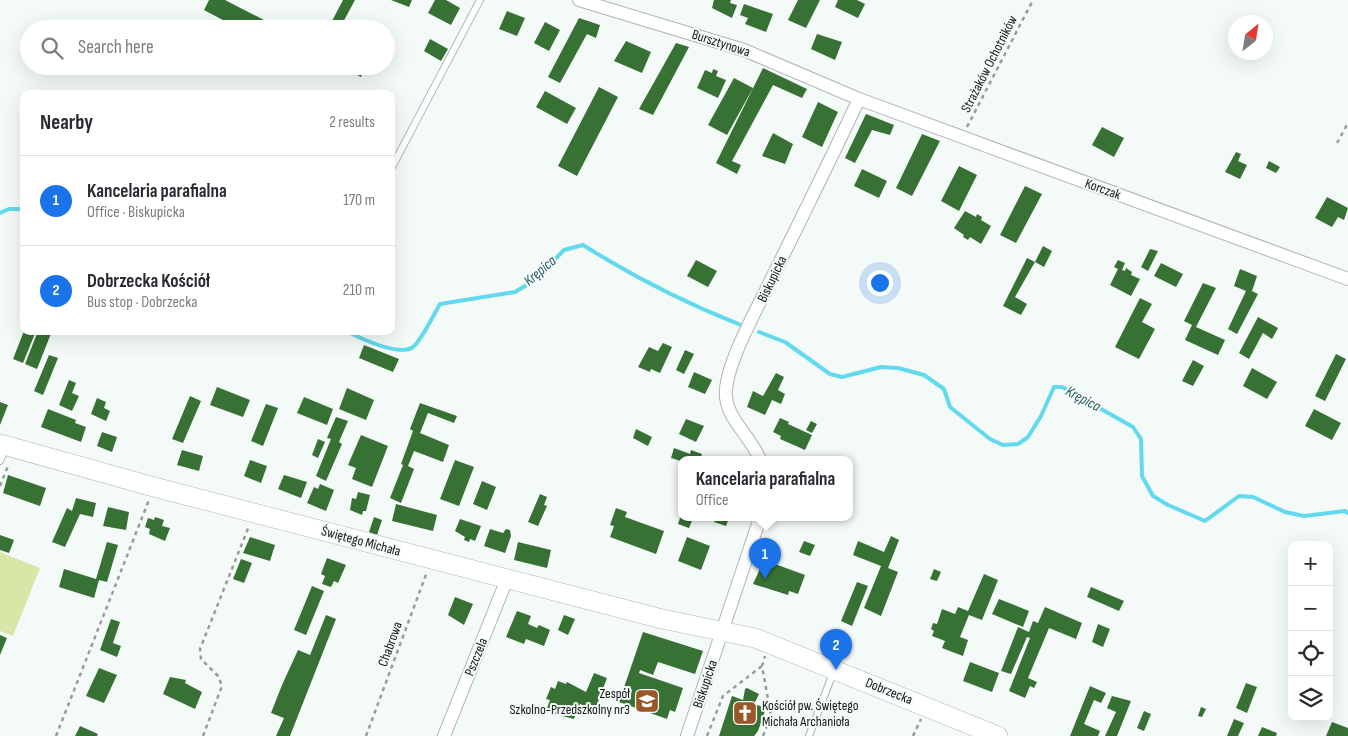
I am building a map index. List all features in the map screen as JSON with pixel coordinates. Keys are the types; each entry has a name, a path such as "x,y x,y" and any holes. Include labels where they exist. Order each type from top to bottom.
{"street":[{"name":"Bursztynowa","path":"579,0 744,50 859,99"},
{"name":"Korczak","path":"859,99 1348,279"},
{"name":"Biskupicka","path":"758,456 754,445 727,405 725,396 728,375 749,326 859,99"},
{"name":"Świętego Michała","path":"2,450 723,632"},
{"name":"Biskupicka","path":"687,736 759,521"},
{"name":"Pszczela","path":"444,736 507,579"},
{"name":"Dobrzecka","path":"723,632 770,643 998,736"}],"lane":[{"path":"395,161 480,0"},
{"path":"809,736 835,669"}],"path":[{"name":"Strażaków Ochotników","path":"962,138 1033,0"},
{"path":"1337,143 1348,123"},
{"path":"56,736 154,487"},
{"path":"203,736 222,686 218,676 201,659 200,649 254,513"},
{"name":"Chabrowa","path":"366,736 424,584 429,558"},
{"path":"764,736 771,716 762,666 770,643"},
{"path":"707,736 723,696 762,666"}],"green space":[{"path":"0,552 40,568 13,636 0,631"}],"building":[{"path":"209,0 225,0 264,20 223,20 204,10"},
{"path":"343,0 355,0 344,20 333,20"},
{"path":"391,0 412,0 409,7"},
{"path":"435,0 446,0 460,8 451,25 428,13"},
{"path":"714,0 731,0 730,3 737,5 732,18 712,8"},
{"path":"798,0 820,0 806,28 788,20"},
{"path":"838,0 857,0 865,4 858,18 835,7"},
{"path":"744,4 773,14 766,32 745,24 748,18 740,15"},
{"path":"507,11 525,18 517,36 499,29"},
{"path":"579,18 600,25 596,38 587,34 560,83 548,77"},
{"path":"545,22 560,30 549,51 534,43"},
{"path":"817,34 842,42 835,60 811,49"},
{"path":"430,39 448,49 441,61 424,51"},
{"path":"626,41 651,52 642,73 614,61"},
{"path":"676,43 689,47 653,115 639,109"},
{"path":"763,68 807,89 802,98 773,85 732,161 741,165 737,174 716,163"},
{"path":"713,69 718,71 716,76 726,80 718,98 697,88 705,70 712,73"},
{"path":"734,78 753,88 727,135 708,125"},
{"path":"599,87 618,97 577,176 558,166"},
{"path":"545,91 576,108 567,124 536,107"},
{"path":"818,102 838,112 822,147 802,137"},
{"path":"866,114 894,125 890,135 872,130 855,163 845,158"},
{"path":"1102,127 1124,138 1114,157 1092,145"},
{"path":"773,133 793,144 785,164 762,156"},
{"path":"922,134 940,141 912,196 896,188"},
{"path":"1236,152 1241,154 1238,161 1247,165 1240,179 1225,172"},
{"path":"1269,161 1280,167 1276,173 1266,168"},
{"path":"959,166 977,175 959,211 941,201"},
{"path":"862,169 887,181 879,198 854,186"},
{"path":"1025,186 1042,194 1016,243 1000,235"},
{"path":"1327,197 1348,208 1344,220 1338,217 1332,227 1315,218"},
{"path":"965,211 976,217 977,214 982,217 981,220 991,226 981,244 970,237 968,240 954,228"},
{"path":"1043,246 1052,251 1044,267 1035,262"},
{"path":"1150,249 1158,251 1148,271 1141,267"},
{"path":"1027,258 1035,262 1015,297 1027,304 1021,315 1003,306"},
{"path":"696,260 717,271 708,287 687,276"},
{"path":"1118,260 1125,263 1122,270 1125,271 1126,268 1132,272 1131,275 1140,279 1131,296 1110,285 1118,269 1114,267"},
{"path":"1161,263 1183,274 1176,287 1154,276"},
{"path":"1240,269 1257,276 1252,291 1258,294 1237,334 1228,329 1246,291 1234,286"},
{"path":"1203,283 1216,288 1196,327 1225,340 1218,355 1185,340 1192,325 1184,321"},
{"path":"1140,298 1152,304 1142,322 1155,329 1139,359 1115,347"},
{"path":"1258,317 1278,328 1272,339 1263,333 1249,359 1239,353"},
{"path":"22,335 34,335 23,363 13,359"},
{"path":"36,335 50,335 37,369 25,364"},
{"path":"663,343 672,347 660,373 651,369 650,372 638,367 649,347 658,351"},
{"path":"364,345 399,359 393,372 359,358"},
{"path":"685,350 694,354 684,374 676,370"},
{"path":"1336,354 1346,359 1325,401 1315,396"},
{"path":"49,355 58,358 43,395 34,391"},
{"path":"1193,360 1204,366 1193,386 1182,381"},
{"path":"1252,368 1277,382 1267,399 1243,386"},
{"path":"694,372 712,380 705,394 688,387"},
{"path":"776,373 784,377 778,390 785,394 781,404 772,400 765,415 747,407 753,391 763,396"},
{"path":"69,380 76,383 72,393 79,396 72,411 59,405"},
{"path":"217,387 250,400 243,417 210,405"},
{"path":"347,388 374,400 366,420 339,409"},
{"path":"190,396 201,401 183,443 172,439"},
{"path":"304,397 333,409 327,425 297,413"},
{"path":"97,398 106,402 104,408 110,411 106,421 91,414"},
{"path":"0,402 8,405 0,425"},
{"path":"420,403 457,416 454,423 428,413 420,433 449,445 443,462 414,451 408,466 414,469 401,503 390,498 403,465 401,464 413,431 410,429"},
{"path":"266,404 278,408 263,446 251,441"},
{"path":"48,409 76,420 75,423 86,427 81,442 41,427"},
{"path":"1314,409 1341,423 1332,440 1305,426"},
{"path":"336,417 348,421 339,442 342,444 326,481 316,476 331,439 327,438"},
{"path":"780,418 789,422 788,424 812,435 805,450 780,439 781,436 773,432"},
{"path":"686,419 704,426 696,442 679,434"},
{"path":"811,421 817,424 812,433 806,430"},
{"path":"636,429 652,437 648,446 633,438"},
{"path":"102,432 117,437 112,452 97,446"},
{"path":"361,435 388,446 372,487 352,479 356,468 348,465"},
{"path":"318,439 325,442 318,458 312,455"},
{"path":"674,448 690,454 691,450 702,454 701,456 678,456 678,460 671,458"},
{"path":"182,450 203,456 199,471 177,465"},
{"path":"250,460 267,466 261,483 244,476"},
{"path":"455,460 474,467 459,506 440,499"},
{"path":"8,475 46,488 40,506 3,493"},
{"path":"284,475 307,482 301,498 278,489"},
{"path":"482,481 496,487 487,510 473,504"},
{"path":"320,484 334,490 326,511 307,503 314,487 318,489"},
{"path":"358,492 370,495 366,511 363,511 362,515 350,510 352,498 356,499"},
{"path":"540,494 547,497 544,505 547,506 538,526 528,522"},
{"path":"76,498 96,503 93,517 80,514 65,547 52,542 67,508 72,511"},
{"path":"396,504 437,515 433,531 392,521"},
{"path":"108,507 129,512 126,530 103,526"},
{"path":"616,508 627,512 625,517 664,531 656,554 610,537 614,526 610,525"},
{"path":"155,517 164,520 162,526 170,528 165,541 149,534 150,529 145,527 148,518 154,520"},
{"path":"374,517 382,520 377,535 369,532"},
{"path":"460,519 481,526 475,541 470,539 469,542 464,540 465,537 455,531"},
{"path":"679,521 692,521 689,528 678,524"},
{"path":"714,521 728,521 726,526"},
{"path":"490,529 503,533 506,529 510,530 511,536 505,553 484,546"},
{"path":"0,535 14,540 9,553 0,550"},
{"path":"891,536 899,540 888,568 898,572 881,616 864,608 881,566 853,555 858,541 884,552"},
{"path":"250,537 275,545 270,561 243,553"},
{"path":"687,537 710,546 701,570 678,561"},
{"path":"804,541 815,545 810,556 799,552"},
{"path":"107,542 118,545 107,582 99,580 94,598 59,587 64,569 96,579"},
{"path":"518,542 551,550 547,568 514,560"},
{"path":"327,558 346,565 338,583 334,581 331,587 322,584 325,576 321,574"},
{"path":"241,559 252,563 244,583 233,579"},
{"path":"764,560 805,575 798,594 789,591 788,595 753,584"},
{"path":"934,569 941,572 937,581 930,579"},
{"path":"984,574 998,580 982,620 969,615 960,637 968,640 963,656 942,648 945,641 932,636 934,631 931,629 933,623 937,624 942,609 955,614 958,607 968,611"},
{"path":"857,582 868,586 852,626 841,621"},
{"path":"312,586 324,591 306,635 294,630"},
{"path":"1091,587 1124,601 1119,611 1087,597"},
{"path":"455,597 473,604 464,625 448,615"},
{"path":"999,599 1029,611 1023,627 992,614"},
{"path":"1045,607 1082,623 1076,639 1049,628 1028,678 1037,682 1034,688 1030,686 1025,698 1009,691 1030,638 1027,637 1011,674 1001,671 1018,627 1029,632 1033,621 1038,623"},
{"path":"517,611 531,616 528,624 537,628 539,625 550,630 544,646 526,639 524,644 506,637"},
{"path":"326,615 336,619 290,736 276,736 284,718 271,713 282,685 298,650 310,655"},
{"path":"564,615 575,619 568,635 558,630"},
{"path":"111,619 120,622 113,643 121,646 117,657 100,650"},
{"path":"1098,624 1110,629 1103,647 1092,642"},
{"path":"643,632 703,651 695,674 658,662 653,675 640,670 639,673 683,688 675,712 670,710 667,719 619,702"},
{"path":"0,635 7,638 0,655"},
{"path":"970,662 999,673 992,692 963,681"},
{"path":"99,668 117,675 104,703 86,696"},
{"path":"594,673 607,678 595,710 580,704 574,719 554,714 555,712 547,708 550,700 546,699 551,687 555,689 558,681 566,684 567,682 586,692"},
{"path":"170,677 186,680 185,683 202,692 195,709 163,694"},
{"path":"1246,683 1257,687 1247,713 1236,708"},
{"path":"1090,686 1106,693 1101,703 1094,700 1084,724 1100,731 1098,736 1070,736"},
{"name":"Kościół pw. Świętego Michała Archanioła","path":"747,688 759,694 754,704 766,708 758,731 754,736 719,736 732,696 743,700 745,689"},
{"path":"1112,696 1131,701 1117,736 1105,736 1116,712 1107,708"},
{"path":"1201,707 1206,709 1202,717 1198,716"},
{"path":"1144,711 1151,714 1144,731 1137,728"},
{"path":"1234,719 1244,723 1238,736 1227,736"},
{"path":"1332,722 1348,728 1348,736 1326,736"},
{"path":"80,726 98,734 97,736 75,736"},
{"path":"1262,727 1277,733 1276,736 1258,736"}],"waterway":[{"name":"Krępica","path":"0,213 9,209 20,209"},
{"name":"Krępica","path":"354,335 389,348 399,350 413,347 420,339 440,304 515,292 535,280 564,250 583,245 660,289 741,325"},
{"name":"Krępica","path":"759,332 785,342 830,374 842,377 881,367 898,368 924,375 944,389 950,407 990,439 1003,445 1018,444 1028,437 1041,416 1054,387 1062,387 1133,427 1141,439 1142,476 1153,496 1168,505 1205,521 1239,496 1253,497 1285,512 1304,516 1345,511 1348,513"}],"place":[{"name":"Kancelaria parafialna","path":"765,579"},
{"name":"Dobrzecka Kościół","path":"836,670"},
{"name":"Zespół Szkolno-Przedszkolny nr3","path":"647,701"},
{"name":"Kościół pw. Świętego Michała Archanioła","path":"745,713"}]}
